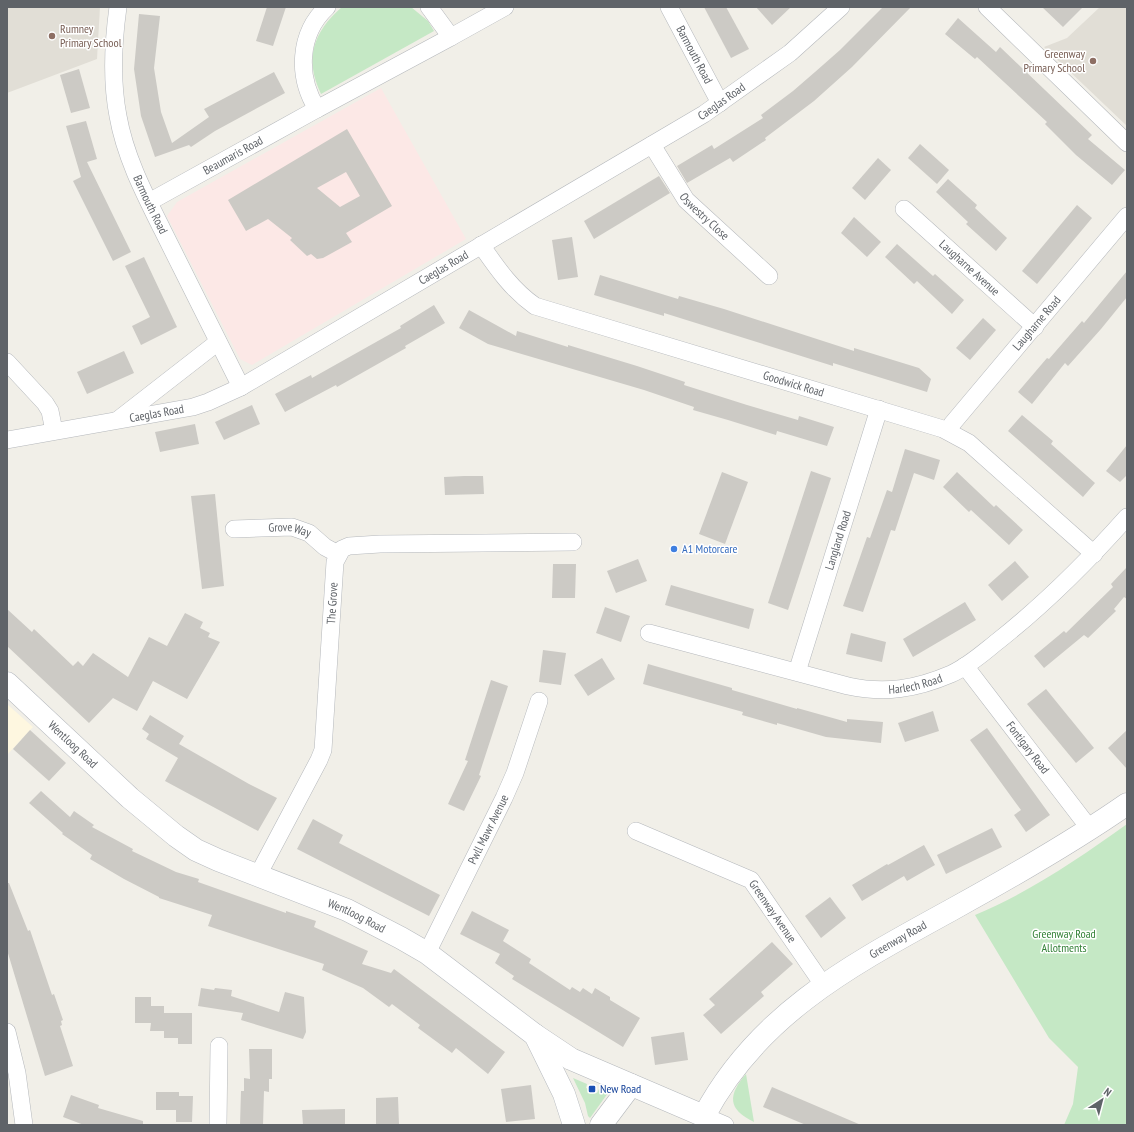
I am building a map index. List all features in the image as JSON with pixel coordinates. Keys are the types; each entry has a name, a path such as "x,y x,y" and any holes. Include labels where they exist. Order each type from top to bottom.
{"street":[{"name":"Barmouth Road","path":"118,7 113,70 118,117 131,164 241,387"},
{"path":"317,109 305,81 303,59 311,27 327,7"},
{"path":"429,7 451,37"},
{"name":"Beaumaris Road","path":"149,202 505,7"},
{"name":"Barmouth Road","path":"669,7 720,104"},
{"name":"Caeglas Road","path":"7,440 192,407 208,402 241,387 720,104 790,53 841,7"},
{"path":"987,7 1127,143"},
{"name":"Oswestry Close","path":"652,145 686,200 769,276"},
{"name":"Laugharne Avenue","path":"904,209 1035,327"},
{"name":"Laugharne Road","path":"950,431 952,424 1127,216"},
{"name":"Goodwick Road","path":"481,245 509,284 520,296 536,306 950,431 969,443 1094,554"},
{"path":"118,420 218,342"},
{"path":"7,362 45,403 50,411 54,431"},
{"name":"Langland Road","path":"798,672 879,409"},
{"name":"Harlech Road","path":"649,633 848,686 882,691 925,684 953,673 965,666 1052,596 1094,554 1127,517"},
{"name":"Grove Way","path":"234,529 292,526 309,533 325,547 338,554"},
{"path":"338,554 342,549 349,546 380,544 573,542"},
{"name":"The Grove","path":"258,875 323,750 336,562 338,554"},
{"name":"Fontigary Road","path":"965,666 1090,830"},
{"name":"Wentloog Road","path":"7,683 130,798 176,836 213,858 347,910 426,953 535,1035 572,1059 725,1125"},
{"name":"Pwll Mawr Avenue","path":"426,953 504,798 515,773 539,701"},
{"name":"Greenway Road","path":"704,1116 732,1070 752,1046 784,1016 824,986 895,941 1090,830 1127,804"},
{"name":"Greenway Avenue","path":"636,831 751,880 824,986"},
{"path":"7,1032 17,1073 24,1125"},
{"path":"535,1035 564,1094 574,1125"},
{"path":"218,1125 219,1046"},
{"path":"601,1125 631,1085"}],"shaded area":[{"name":"Rumney Primary School","path":"7,7 100,7 97,59 7,93"},
{"name":"Greenway Primary School","path":"1100,7 1127,7 1127,126 1044,47 1067,38"},
{"path":"381,88 466,239 252,365 240,359 167,216 177,202"},
{"path":"7,704 33,727 7,755"}],"green space":[{"path":"342,7 411,7 428,21 434,31 321,94 313,69 314,47 324,26"},
{"name":"Greenway Road Allotments","path":"1127,824 1127,1125 1064,1125 1073,1104 1078,1067 1049,1038 975,915 1015,896 1053,874"},
{"path":"746,1074 754,1122 739,1112 733,1101 736,1089"},
{"path":"573,1078 587,1084 586,1088 597,1093 599,1089 608,1093 590,1118 588,1116 585,1103"}],"building":[{"path":"267,7 286,7 273,46 256,41"},
{"path":"704,7 726,7 749,49 731,58"},
{"path":"756,7 791,7 772,25"},
{"path":"883,7 911,7 852,67 814,101 765,138 766,140 733,162 730,158 687,183 677,166 712,145 714,149 763,118 761,115 793,91 840,50"},
{"path":"1042,7 1083,7 1063,27"},
{"path":"139,14 160,16 154,68 161,112 172,143 209,117 204,109 274,72 285,93 215,131 191,147 189,145 155,157 141,116 134,69"},
{"path":"958,18 996,52 1000,47 1092,135 1088,139 1125,170 1112,185 1076,155 1045,124 1047,122 977,57 975,59 945,34"},
{"path":"79,69 90,108 71,113 60,75"},
{"path":"86,121 97,159 87,162 131,252 113,261 73,181 81,177 66,126"},
{"path":"347,129 392,206 346,233 352,242 323,258 317,259 311,254 307,256 290,240 292,238 268,219 246,231 228,200","holes":["346,172 360,196 340,207 317,188"]},
{"path":"920,144 949,170 937,184 908,158"},
{"path":"878,158 891,170 865,200 852,188"},
{"path":"659,176 670,193 594,239 584,221"},
{"path":"948,179 977,205 975,208 1007,238 996,251 966,224 968,222 936,192"},
{"path":"1077,205 1092,218 1037,284 1022,271"},
{"path":"854,217 881,242 867,257 841,233"},
{"path":"572,237 578,277 558,280 552,240"},
{"path":"897,244 933,276 935,274 964,300 952,314 917,281 914,284 885,257"},
{"path":"144,257 177,327 141,345 132,326 150,317 125,266"},
{"path":"1127,271 1127,297 1068,366 1065,363 1032,404 1018,392 1047,358 1049,359 1082,321 1084,323"},
{"path":"600,275 678,299 679,296 724,309 854,351 854,348 919,368 931,379 927,392 833,363 833,366 664,313 664,316 594,295"},
{"path":"434,305 445,323 405,346 406,348 337,387 336,385 285,412 275,394 311,375 312,378 401,328 400,326"},
{"path":"469,310 516,336 517,331 568,347 568,345 685,382 684,385 747,405 798,420 799,416 834,427 827,446 777,431 776,435 693,410 694,407 644,390 488,344 459,328"},
{"path":"983,318 996,330 970,360 956,348"},
{"path":"124,351 134,373 87,394 77,372"},
{"path":"252,405 260,424 224,440 215,422"},
{"path":"1022,415 1053,441 1051,444 1095,483 1083,497 1008,431"},
{"path":"195,424 199,444 160,452 155,432"},
{"path":"1127,445 1127,475 1120,482 1106,471"},
{"path":"905,449 940,460 934,480 914,473 895,531 891,530 863,612 843,606 867,537 870,538 887,490 892,492"},
{"path":"811,471 831,478 788,610 768,603"},
{"path":"722,472 748,482 725,544 699,534"},
{"path":"957,472 994,507 996,505 1023,530 1009,545 971,510 969,512 943,487"},
{"path":"483,476 484,494 445,495 444,477"},
{"path":"215,494 224,586 202,589 191,496"},
{"path":"638,559 647,581 616,593 607,571"},
{"path":"1015,561 1029,577 1002,601 988,585"},
{"path":"553,564 576,564 575,598 552,598"},
{"path":"1127,567 1127,599 1124,597 1114,609 1116,611 1088,638 1084,635 1044,668 1034,656 1064,631 1066,633 1113,587 1111,584"},
{"path":"671,585 754,609 749,629 665,605"},
{"path":"965,602 976,620 913,657 903,639"},
{"path":"605,607 630,616 621,642 596,633"},
{"path":"7,609 32,632 34,629 73,666 78,661 83,666 93,653 128,677 149,637 167,646 185,613 203,622 200,628 210,633 208,637 220,642 187,699 153,681 137,711 113,698 89,723 7,646"},
{"path":"851,633 886,642 882,662 846,654"},
{"path":"543,650 566,653 561,685 539,682"},
{"path":"602,658 615,679 588,696 574,675"},
{"path":"648,664 732,688 732,690 797,709 847,722 847,719 883,722 881,743 826,737 777,723 777,725 742,715 743,712 643,684"},
{"path":"491,680 508,686 479,775 481,776 464,811 448,804 468,761 465,760"},
{"path":"1046,689 1094,748 1076,763 1027,704"},
{"path":"933,711 939,731 905,742 898,723"},
{"path":"150,715 184,736 179,744 249,784 277,798 258,831 165,781 178,758 146,739 149,734 142,729"},
{"path":"987,728 1050,815 1026,832 1014,815 1021,810 970,740"},
{"path":"30,730 66,763 49,781 13,749"},
{"path":"1127,730 1127,769 1108,748"},
{"path":"41,791 70,817 74,811 94,825 92,827 133,849 132,851 176,872 199,879 198,882 286,913 286,911 316,921 314,927 368,951 362,964 391,973 394,969 505,1052 488,1074 456,1048 452,1053 418,1028 420,1025 392,1004 389,1007 363,988 322,970 324,964 208,926 212,915 159,898 124,879 90,859 92,855 62,834 63,833 29,803"},
{"path":"313,819 343,835 339,843 440,895 429,916 297,849"},
{"path":"992,828 1002,847 946,874 937,855"},
{"path":"924,845 935,865 907,881 904,876 862,901 852,885 887,864 888,865"},
{"path":"7,883 9,883 28,931 30,930 52,995 54,994 63,1020 61,1021 62,1025 60,1026 73,1066 45,1076 7,950"},
{"path":"830,897 846,918 821,938 805,916"},
{"path":"472,911 509,930 503,941 531,959 529,963 570,990 572,987 580,992 583,988 592,994 595,988 610,997 610,1000 640,1018 623,1047 512,979 514,976 495,963 500,954 460,934"},
{"path":"772,942 793,964 761,992 764,996 721,1034 703,1015 715,1005 709,999"},
{"path":"201,988 232,990 231,996 279,1012 285,992 304,997 306,1032 303,1039 241,1020 243,1013 198,1006"},
{"path":"135,997 151,997 151,1006 164,1006 164,1013 192,1013 192,1044 178,1044 178,1038 164,1038 164,1031 150,1031 151,1023 135,1023"},
{"path":"684,1032 688,1060 655,1065 651,1037"},
{"path":"249,1049 272,1049 272,1079 269,1079 269,1092 264,1091 263,1125 240,1125 241,1091 244,1091 244,1078 250,1079"},
{"path":"531,1085 535,1119 506,1122 501,1089"},
{"path":"772,1087 861,1125 806,1125 763,1107"},
{"path":"156,1092 179,1092 179,1096 193,1096 192,1122 176,1122 176,1110 156,1110"},
{"path":"71,1095 99,1105 98,1108 143,1121 143,1125 84,1125 63,1117"},
{"path":"398,1097 399,1125 376,1125 376,1098"},
{"path":"345,1109 345,1125 303,1125 302,1110"}],"place":[{"name":"Rumney Primary School","path":"52,36"},
{"name":"Greenway Primary School","path":"1093,61"},
{"name":"A1 Motorcare","path":"674,549"},
{"name":"New Road","path":"592,1089"}]}
